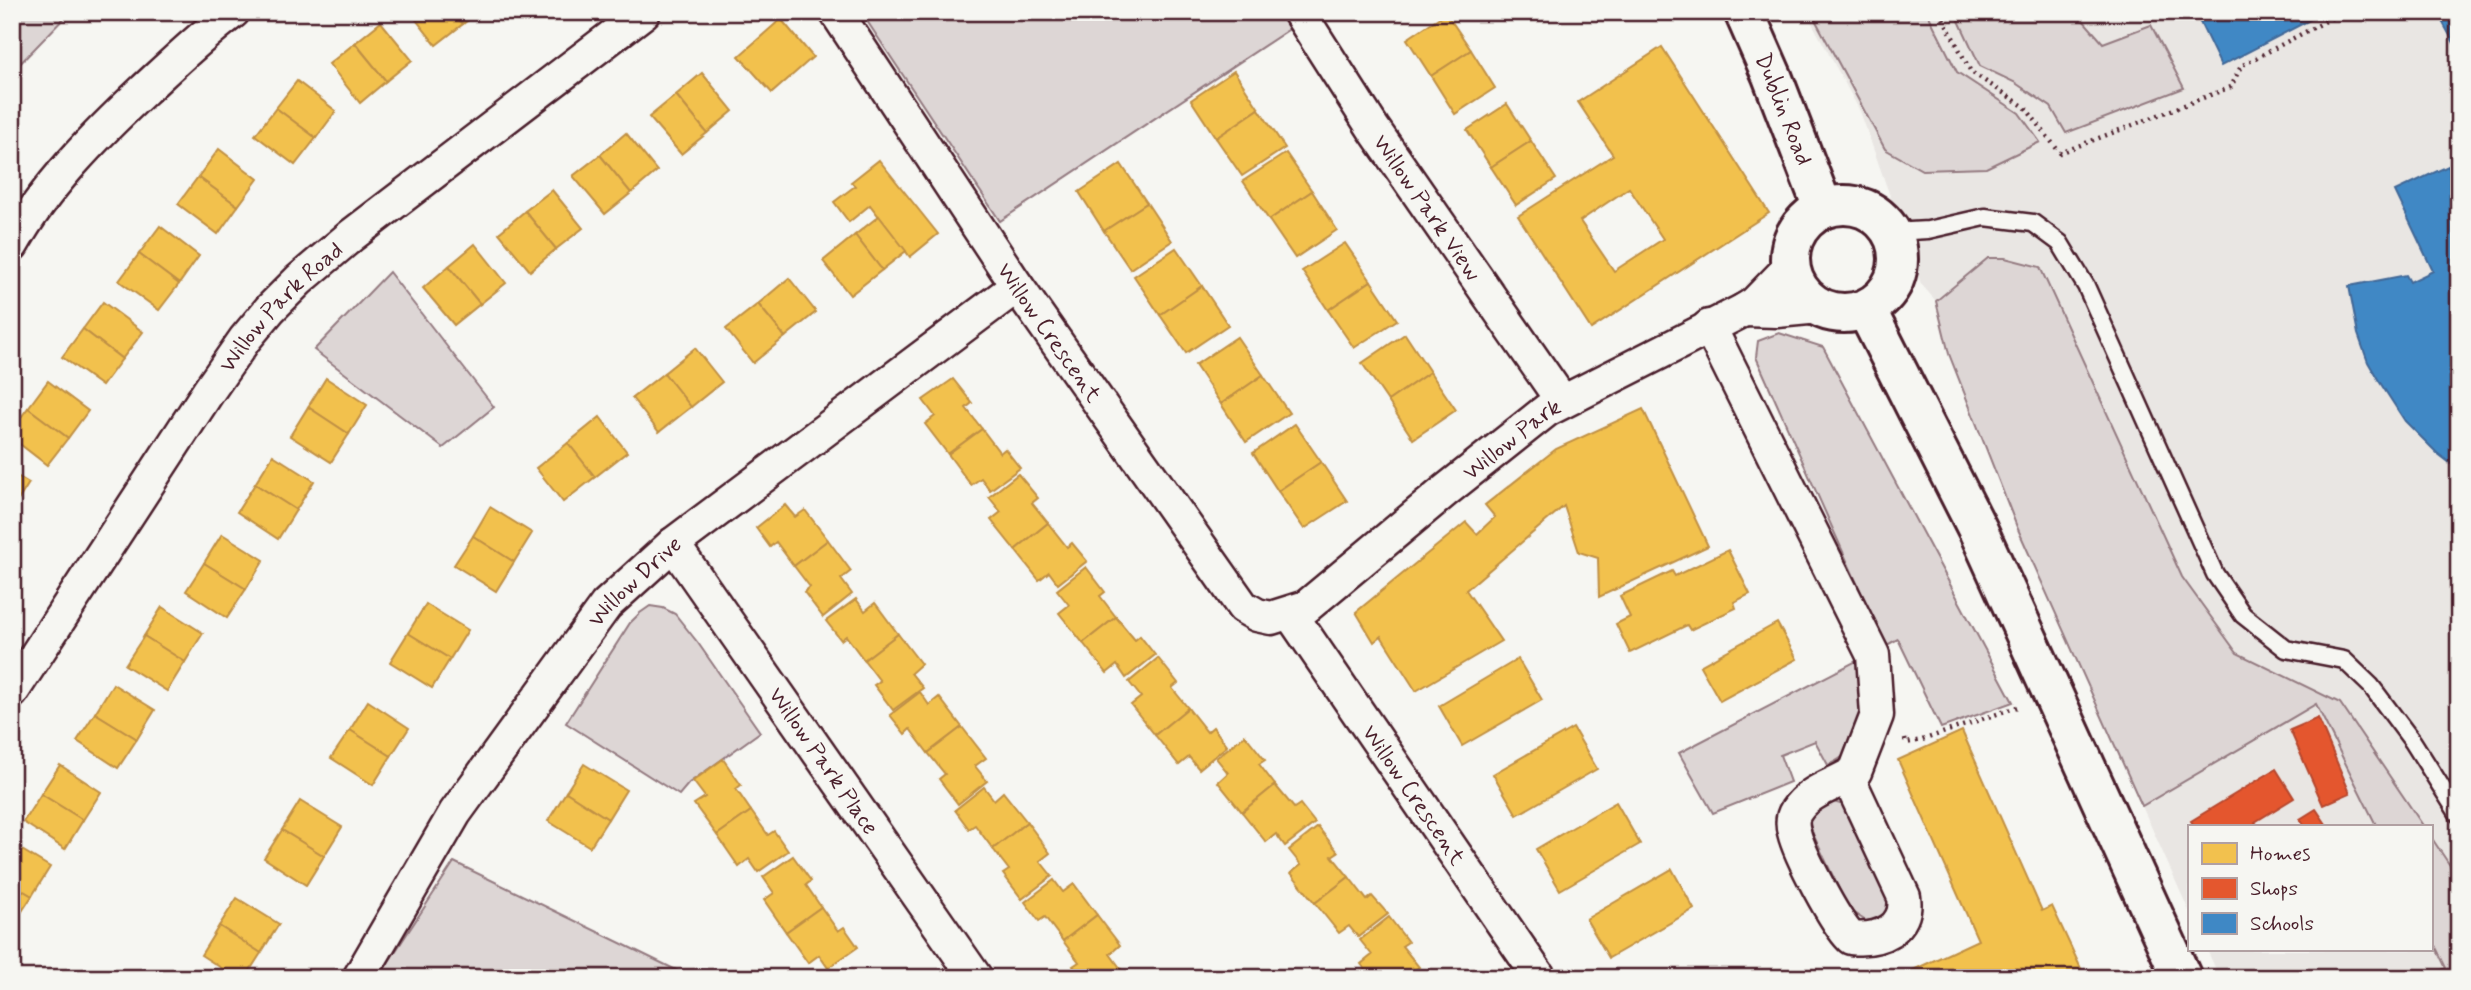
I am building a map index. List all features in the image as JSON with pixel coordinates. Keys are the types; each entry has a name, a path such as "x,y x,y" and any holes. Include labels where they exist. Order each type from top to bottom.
{"main road":[{"name":"Dublin Road","path":"1744,12 1772,76 1822,208"},
{"path":"1838,204 1869,210 1882,219 1892,232 1898,250 1898,267 1887,292 1866,309 1850,313 1834,312 1819,307 1800,290 1790,267 1790,249 1796,232 1807,218 1822,208 1838,204"},
{"path":"1866,309 1979,530 2182,978"}],"street":[{"path":"12,246 24,224 93,138 200,37 233,12"},
{"name":"Willow Park Road","path":"12,692 208,392 270,309 299,280 352,235 644,12"},
{"name":"Willow Crescent","path":"836,12 1017,286 1243,607 1256,615 1271,618 1298,610 1540,978"},
{"name":"Willow Park View","path":"1299,12 1373,128 1562,401"},
{"path":"1744,310 1755,303 1790,267"},
{"name":"Willow Drive","path":"359,978 455,813 606,605 673,544 1017,286"},
{"path":"1744,310 1777,311 1819,307"},
{"name":"Willow Park","path":"1298,610 1547,410 1744,310"},
{"path":"1709,326 1873,655 1877,715 1855,772 1806,799 1794,812 1793,830 1827,902 1847,933 1851,938 1874,938 1899,922 1906,908 1904,897 1848,777"},
{"name":"Willow Park Place","path":"673,544 976,978"}],"lane":[{"path":"1892,232 1928,230 1984,217 2033,223 2060,243 2086,286 2215,574 2243,615 2286,649 2344,660 2371,686 2413,741 2459,815"}],"path":[{"path":"1940,12 1971,72 2025,107 2060,153 2231,87 2241,66 2343,12"},
{"path":"1873,725 1903,729 1906,743 1922,740 2022,705"}],"shaded area":[{"path":"12,12 70,12 12,72"},
{"path":"861,12 1281,12 1291,28 1000,221"},
{"path":"1806,12 2459,12 2459,978 2220,978 2207,951 2432,951 2432,825 2188,825 2188,909 2017,527 1949,354 1936,301 1921,284 1860,111"},
{"path":"1811,12 1927,12 1957,72 2019,113 2040,142 1986,168 1922,170 1885,149"},
{"path":"1955,12 2076,12 2103,43 2151,25 2184,88 2066,133 2051,107 2014,82 1980,66"},
{"path":"1988,258 2005,258 2040,267 2182,577 2237,653 2340,703 2423,825 2376,825 2316,704 2142,806 2017,527 1949,354 1936,301"},
{"path":"389,272 494,407 443,448 314,350"},
{"path":"1779,333 1823,347 2013,702 1941,728 1898,639 1885,646 1756,357 1758,341"},
{"path":"650,606 675,614 760,732 689,783 679,795 566,723 630,623"},
{"path":"1862,658 1864,704 1859,734 1842,757 1828,765 1815,741 1780,755 1790,782 1713,813 1679,753"},
{"path":"1830,801 1844,805 1889,901 1882,916 1875,919 1866,921 1849,910 1810,828 1812,810"},
{"path":"2432,838 2459,879 2459,978 2425,978 2446,968 2432,939"},
{"path":"454,862 674,969 692,978 378,978"}],"building: Homes":[{"path":"410,12 453,12 463,24 436,45"},
{"path":"453,12 478,12 463,24"},
{"path":"1446,13 1471,50 1431,76 1407,39"},
{"path":"781,19 813,57 772,93 739,56"},
{"path":"381,22 412,60 386,81 355,43"},
{"path":"355,43 386,81 360,103 329,64"},
{"path":"1662,47 1769,213 1591,329 1518,216 1613,155 1578,102","holes":["1629,188 1663,239 1614,271 1580,221"]},
{"path":"1471,50 1495,88 1455,114 1431,76"},
{"path":"1234,71 1259,109 1216,138 1191,100"},
{"path":"702,73 733,111 707,133 676,95"},
{"path":"297,81 336,111 316,138 276,108"},
{"path":"676,95 707,133 681,154 649,117"},
{"path":"1507,104 1531,141 1491,167 1467,130"},
{"path":"276,108 316,138 295,165 255,135"},
{"path":"1259,109 1285,148 1242,176 1216,138"},
{"path":"626,133 657,171 631,193 600,155"},
{"path":"1531,141 1556,179 1516,205 1491,167"},
{"path":"219,149 258,179 238,206 198,177"},
{"path":"1286,153 1312,191 1269,220 1243,181"},
{"path":"600,155 631,193 605,214 573,176"},
{"path":"879,160 938,234 910,257 870,205 849,222 834,202 855,186 851,182"},
{"path":"1121,164 1147,203 1104,231 1079,192"},
{"path":"198,177 238,206 218,234 178,204"},
{"path":"552,190 583,228 556,249 525,211"},
{"path":"1312,191 1337,230 1295,258 1269,220"},
{"path":"1147,203 1172,241 1130,269 1104,231"},
{"path":"525,211 556,249 530,271 499,233"},
{"path":"879,216 906,251 882,270 855,235"},
{"path":"160,226 199,256 179,284 139,254"},
{"path":"855,235 882,270 850,295 823,261"},
{"path":"1345,243 1371,281 1328,310 1302,271"},
{"path":"475,244 506,283 480,304 449,266"},
{"path":"1176,248 1202,286 1160,315 1134,276"},
{"path":"139,254 179,284 159,310 119,281"},
{"path":"449,266 480,304 454,325 423,288"},
{"path":"789,278 816,312 785,337 758,304"},
{"path":"1371,281 1397,320 1354,348 1328,310"},
{"path":"1202,286 1228,325 1186,353 1160,315"},
{"path":"103,302 143,332 122,359 83,329"},
{"path":"758,304 785,337 753,363 726,329"},
{"path":"83,329 122,359 102,386 62,357"},
{"path":"1405,334 1430,372 1388,401 1362,363"},
{"path":"1237,337 1263,375 1221,404 1195,365"},
{"path":"695,348 722,382 691,407 664,373"},
{"path":"1430,372 1456,410 1413,439 1388,401"},
{"path":"664,373 691,407 659,432 632,398"},
{"path":"1263,375 1289,413 1246,442 1221,404"},
{"path":"326,378 367,405 349,434 308,407"},
{"path":"953,379 972,403 966,408 982,429 948,454 925,424 935,416 923,400"},
{"path":"48,381 88,411 68,438 28,408"},
{"path":"308,407 349,434 331,462 290,436"},
{"path":"28,408 68,438 47,465 12,438 12,429"},
{"path":"1643,409 1708,546 1599,597 1598,558 1579,552 1564,506 1466,590 1501,641 1416,691 1381,636 1374,642 1356,612 1466,522 1477,534 1495,517 1485,505 1556,449"},
{"path":"600,417 627,452 595,477 568,443"},
{"path":"1295,424 1321,462 1278,491 1253,453"},
{"path":"982,429 1000,453 1005,449 1020,468 990,490 981,478 971,485 948,454"},
{"path":"568,443 595,477 563,502 536,468"},
{"path":"273,455 314,481 296,510 255,484"},
{"path":"1321,462 1347,501 1304,529 1278,491"},
{"path":"12,473 29,483 12,510"},
{"path":"1018,474 1038,498 1032,503 1048,523 1015,550 991,520 1001,512 989,497"},
{"path":"255,484 296,510 278,539 237,512"},
{"path":"785,505 795,517 805,510 828,540 794,566 776,542 770,547 756,528"},
{"path":"490,507 532,533 514,562 473,536"},
{"path":"1048,523 1067,547 1072,543 1087,561 1058,584 1049,572 1039,580 1015,550"},
{"path":"222,534 264,560 246,589 204,563"},
{"path":"473,536 514,562 496,591 454,565"},
{"path":"828,540 851,571 841,579 852,594 823,617 804,592 810,587 794,566"},
{"path":"1728,550 1750,594 1734,602 1736,608 1690,630 1687,625 1630,653 1616,624 1630,617 1620,596 1672,571 1675,576"},
{"path":"204,563 246,589 227,618 186,591"},
{"path":"1086,567 1105,592 1100,596 1116,617 1083,643 1059,613 1069,605 1057,590"},
{"path":"856,599 865,611 875,603 898,634 864,660 846,636 841,640 826,621"},
{"path":"426,604 468,630 450,659 408,633"},
{"path":"162,607 203,633 185,662 144,636"},
{"path":"1116,617 1135,640 1140,636 1155,655 1126,678 1117,665 1107,673 1083,643"},
{"path":"1777,623 1797,659 1720,701 1700,666"},
{"path":"408,633 450,659 432,688 390,662"},
{"path":"898,634 921,664 911,673 923,688 893,710 874,685 880,681 864,660"},
{"path":"144,636 185,662 167,691 125,665"},
{"path":"1158,658 1178,683 1172,688 1188,708 1155,735 1131,705 1141,697 1129,682"},
{"path":"1518,659 1542,700 1462,746 1439,706"},
{"path":"113,684 155,710 137,739 95,713"},
{"path":"920,692 929,705 939,697 962,727 928,753 910,729 905,734 890,715"},
{"path":"368,701 409,728 391,756 350,730"},
{"path":"1188,708 1207,732 1213,727 1227,746 1199,769 1189,757 1179,765 1155,735"},
{"path":"95,713 137,739 118,768 77,741"},
{"path":"962,727 986,758 975,766 987,781 958,804 939,779 945,774 928,753"},
{"path":"1573,728 1597,769 1517,815 1493,774"},
{"path":"350,730 391,756 373,785 331,758"},
{"path":"1962,731 2042,911 2052,906 2084,975 2078,978 1896,978 1978,940 1898,760"},
{"path":"1245,735 1265,760 1259,764 1275,785 1242,812 1218,782 1228,773 1216,758"},
{"path":"723,759 741,785 736,789 751,811 717,835 694,804 705,797 693,781"},
{"path":"584,764 626,790 608,819 566,792"},
{"path":"60,765 101,792 83,820 41,794"},
{"path":"1275,785 1294,808 1300,804 1315,823 1285,846 1276,834 1266,842 1242,812"},
{"path":"984,787 994,800 1003,792 1027,822 993,849 975,825 969,829 955,810"},
{"path":"566,792 608,819 590,847 548,821"},
{"path":"41,794 83,820 65,849 23,822"},
{"path":"300,801 342,827 324,856 282,830"},
{"path":"1616,802 1640,844 1560,890 1536,849"},
{"path":"751,811 768,835 774,831 788,851 758,872 749,859 739,867 717,835"},
{"path":"1027,822 1050,853 1040,861 1052,876 1022,899 1003,874 1009,870 993,849"},
{"path":"1318,827 1338,852 1332,856 1349,877 1315,903 1291,873 1301,865 1289,850"},
{"path":"282,830 324,856 306,885 264,858"},
{"path":"12,844 50,867 32,896 12,884"},
{"path":"793,856 811,881 806,885 821,907 786,932 764,900 774,893 763,877"},
{"path":"1672,869 1694,909 1609,958 1586,919"},
{"path":"1349,877 1367,900 1372,896 1388,914 1358,937 1349,926 1339,933 1315,903"},
{"path":"1054,880 1063,892 1074,884 1097,915 1063,941 1045,917 1039,921 1025,902"},
{"path":"12,884 32,896 13,925 12,924"},
{"path":"237,898 279,924 261,953 219,926"},
{"path":"821,907 838,931 844,927 858,947 828,968 819,955 808,963 786,932"},
{"path":"1097,915 1120,945 1110,954 1121,969 1110,978 1082,978 1073,966 1079,962 1063,941"},
{"path":"1389,917 1408,942 1402,946 1419,967 1405,978 1372,978 1361,964 1372,955 1360,940"},
{"path":"219,926 261,953 245,978 237,978 201,955"}],"building: Shops":[{"path":"2318,718 2350,793 2323,805 2290,730"},
{"path":"2276,769 2294,798 2255,822 2257,825 2194,825 2191,821"},
{"path":"2316,809 2327,825 2304,825 2300,819"}],"building: Schools":[{"path":"2195,12 2325,12 2221,66"},
{"path":"2437,12 2459,12 2459,52"},
{"path":"2448,166 2459,188 2459,470 2437,453 2405,421 2379,381 2368,362 2358,334 2349,286 2406,275 2410,282 2433,271 2395,191"}]}
